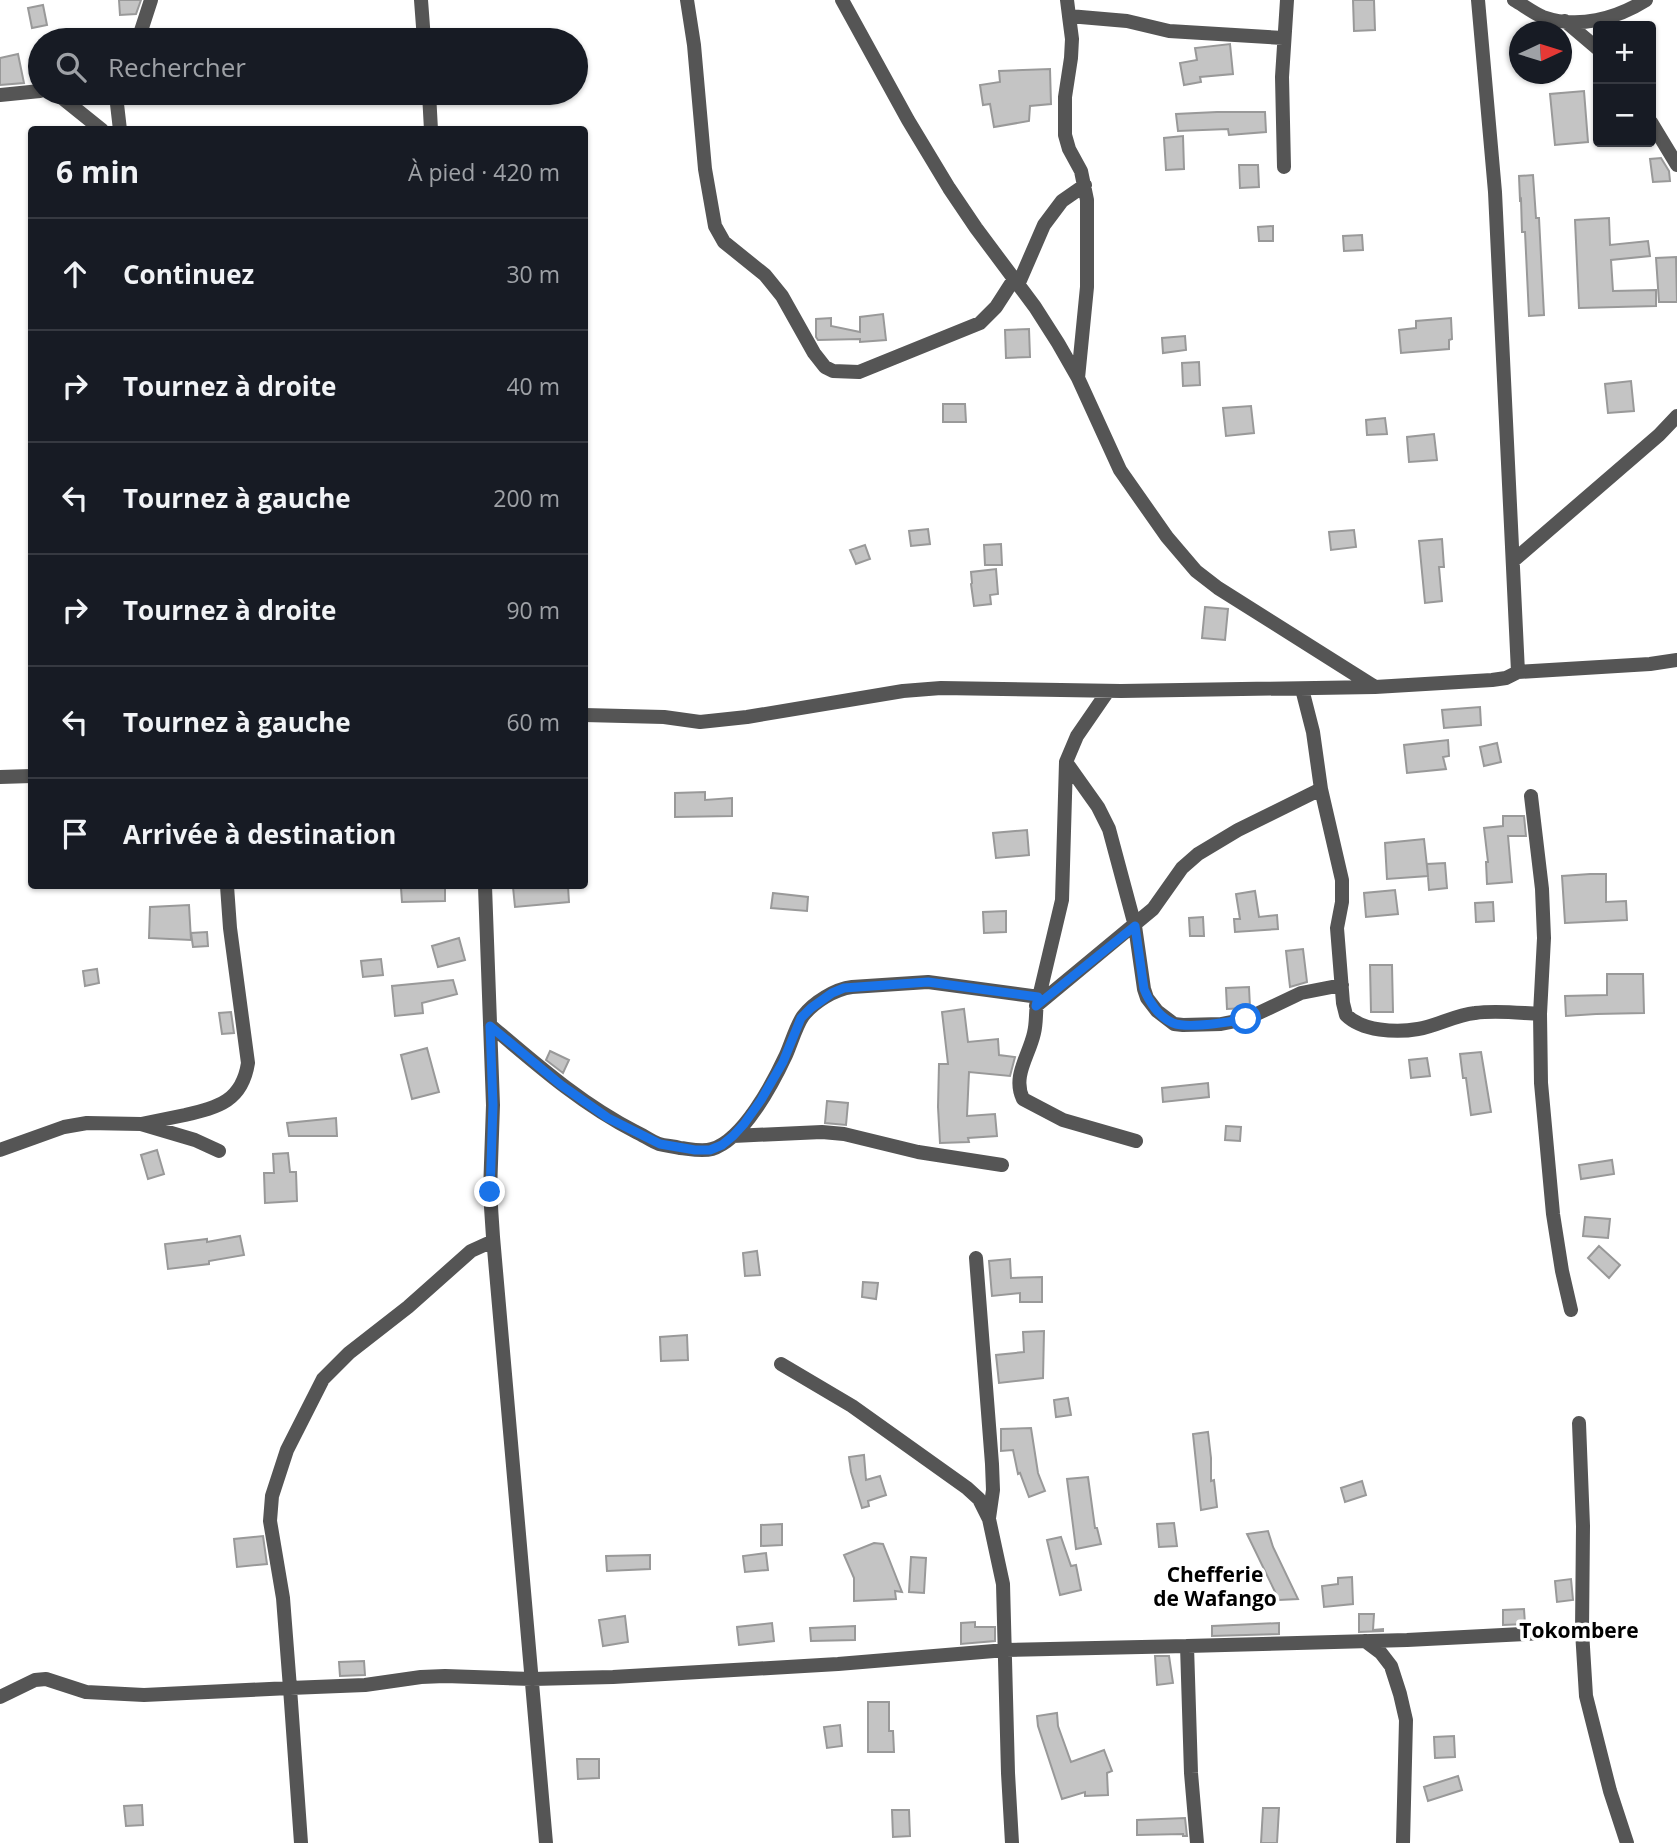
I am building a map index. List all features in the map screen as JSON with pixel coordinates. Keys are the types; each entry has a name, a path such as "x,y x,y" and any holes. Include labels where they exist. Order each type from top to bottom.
{"street":[{"path":"142,28 151,0"},
{"path":"421,0 423,28"},
{"path":"688,0 705,169 715,226 724,242 765,275 782,296 825,368 859,372 980,323 1016,282 1053,211 1085,185"},
{"path":"842,0 949,188 1035,307 1078,378 1120,470 1167,537 1196,571 1218,588 1375,687"},
{"path":"1067,0 1072,38 1065,97 1065,135 1081,171 1087,200 1087,287 1078,378"},
{"path":"1284,167 1283,38 1287,0"},
{"path":"1478,0 1495,192 1518,672"},
{"path":"1514,0 1542,16 1561,21"},
{"path":"1572,22 1593,22 1646,0"},
{"path":"1069,16 1127,21 1169,31 1283,38"},
{"path":"1572,28 1593,46"},
{"path":"0,95 28,92"},
{"path":"72,105 97,126"},
{"path":"117,105 120,126"},
{"path":"430,105 431,126"},
{"path":"1656,130 1677,165"},
{"path":"1513,561 1659,435 1677,416"},
{"path":"588,715 664,717 700,722 747,717 903,691 940,688 1108,691 1375,687 1464,683 1506,678 1518,672 1677,660"},
{"path":"1301,689 1313,732 1321,789 1342,880 1342,902 1337,928 1346,1015 1358,1024 1371,1028 1418,1029 1472,1013 1541,1013"},
{"path":"1108,691 1077,736 1066,762 1062,900 1037,1001 1034,1033 1018,1086 1023,1099 1063,1120 1136,1142"},
{"path":"1066,762 1098,807 1109,829 1135,926 1144,989 1157,1011 1174,1024 1221,1024 1246,1019 1301,993 1342,985"},
{"path":"0,777 28,776"},
{"path":"490,1026 561,1085 608,1118 660,1144 710,1150 722,1145 744,1124 783,1062 801,1018 832,993 844,988 928,982 1037,1001 1135,926 1153,909 1182,868 1199,854 1238,830 1321,789"},
{"path":"1531,796 1542,889 1544,938 1541,1083 1553,1214 1571,1310"},
{"path":"0,1150 87,1123 141,1124 210,1109 226,1103 239,1090 246,1077 248,1063 230,928 228,889"},
{"path":"485,889 493,1105 490,1192 546,1843"},
{"path":"141,1124 195,1140 219,1151"},
{"path":"733,1136 822,1132 844,1134 918,1152 1002,1165"},
{"path":"301,1843 284,1598 270,1521 272,1496 287,1450 323,1379 349,1353 408,1307 471,1251 493,1239"},
{"path":"976,1258 992,1464 993,1490 989,1519"},
{"path":"781,1364 852,1406 967,1488 979,1499 989,1519 1003,1584 1012,1843"},
{"path":"1579,1423 1583,1525 1582,1630 1586,1696 1610,1791 1627,1843"},
{"path":"0,1697 34,1680 47,1679 86,1692 144,1695 365,1685 445,1676 532,1679 613,1677 838,1664 1006,1650 1365,1642 1582,1630"},
{"path":"1365,1642 1381,1653 1391,1667 1401,1694 1406,1720 1403,1843"},
{"path":"1187,1646 1191,1773 1197,1843"}],"building":[{"path":"119,0 141,0 136,14 120,15"},
{"path":"1353,0 1374,0 1375,30 1354,31"},
{"path":"43,5 47,25 32,28 28,8"},
{"path":"1230,44 1233,74 1200,77 1201,82 1184,85 1180,63 1197,60 1195,48"},
{"path":"18,54 24,83 0,85 0,58"},
{"path":"1050,69 1051,104 1030,106 1029,121 994,127 990,104 983,105 980,85 1000,82 999,71"},
{"path":"1584,91 1588,142 1555,145 1550,94"},
{"path":"1265,112 1266,132 1229,135 1228,129 1178,131 1176,114"},
{"path":"1183,136 1184,169 1166,170 1164,138"},
{"path":"1661,158 1669,171 1670,181 1653,182 1650,159"},
{"path":"1239,165 1258,165 1259,187 1240,188"},
{"path":"1533,175 1536,218 1539,218 1544,315 1529,316 1519,176"},
{"path":"1609,218 1610,245 1648,241 1650,256 1611,260 1613,291 1656,290 1656,306 1579,308 1575,220"},
{"path":"1273,226 1273,241 1259,241 1258,227"},
{"path":"1362,235 1363,250 1344,251 1343,236"},
{"path":"1676,257 1677,302 1659,302 1656,258"},
{"path":"883,314 886,340 860,342 860,339 818,340 816,337 816,319 831,318 831,326 860,332 860,317"},
{"path":"1451,318 1452,339 1449,340 1449,349 1401,353 1399,330 1416,328 1416,321"},
{"path":"1029,329 1030,357 1006,358 1005,330"},
{"path":"1185,336 1186,350 1163,353 1162,338"},
{"path":"1199,362 1200,385 1183,386 1182,363"},
{"path":"1631,381 1634,411 1608,413 1605,384"},
{"path":"943,404 965,404 966,422 943,422"},
{"path":"1251,406 1254,433 1226,436 1223,408"},
{"path":"1385,418 1387,434 1367,435 1366,420"},
{"path":"1434,434 1437,460 1409,462 1407,437"},
{"path":"928,529 930,544 911,546 909,531"},
{"path":"1354,530 1356,547 1331,550 1329,532"},
{"path":"1442,539 1444,567 1439,567 1442,601 1425,603 1419,541"},
{"path":"1001,544 1002,565 985,565 984,545"},
{"path":"865,545 870,559 856,564 850,550"},
{"path":"996,569 998,594 990,595 991,604 974,606 971,572"},
{"path":"1205,607 1228,609 1225,640 1202,638"},
{"path":"1480,707 1481,725 1444,728 1442,710"},
{"path":"1448,740 1449,756 1443,757 1446,769 1407,773 1404,745"},
{"path":"1497,743 1501,762 1484,766 1480,747"},
{"path":"705,792 705,800 732,798 732,816 675,817 675,793"},
{"path":"1503,816 1524,816 1526,836 1508,836 1512,882 1487,884 1488,862 1484,828 1503,826"},
{"path":"1027,830 1029,855 996,858 993,833"},
{"path":"1424,839 1428,876 1387,879 1385,843"},
{"path":"1445,863 1447,888 1429,890 1427,864"},
{"path":"1606,874 1606,902 1626,901 1627,920 1565,923 1562,876"},
{"path":"401,889 445,889 445,901 402,902"},
{"path":"513,889 568,889 569,902 515,907"},
{"path":"1395,890 1398,914 1366,917 1364,893"},
{"path":"1255,891 1259,917 1277,915 1278,929 1235,932 1234,919 1240,919 1236,894"},
{"path":"773,893 808,897 807,911 771,908"},
{"path":"1493,902 1494,921 1476,922 1475,903"},
{"path":"189,905 191,940 149,938 150,907"},
{"path":"1006,911 1006,932 984,933 983,912"},
{"path":"1203,917 1204,936 1190,936 1189,918"},
{"path":"207,932 208,946 193,947 191,933"},
{"path":"459,938 465,960 438,967 432,946"},
{"path":"1303,949 1307,982 1290,987 1286,951"},
{"path":"381,959 383,975 363,977 361,961"},
{"path":"1370,965 1392,965 1393,1012 1371,1012"},
{"path":"97,969 99,983 85,986 83,971"},
{"path":"1607,974 1643,974 1644,1013 1566,1016 1565,996 1607,995"},
{"path":"453,980 457,994 422,1003 423,1013 395,1016 392,986"},
{"path":"1249,987 1250,1007 1227,1009 1226,988"},
{"path":"964,1009 968,1042 998,1039 999,1055 1015,1057 1010,1076 969,1072 967,1116 995,1114 997,1136 968,1138 969,1142 940,1143 939,1064 948,1064 942,1012"},
{"path":"231,1012 234,1033 222,1034 219,1013"},
{"path":"427,1048 439,1092 412,1099 401,1055"},
{"path":"550,1051 569,1060 563,1073 546,1060"},
{"path":"1481,1052 1491,1112 1471,1115 1460,1054"},
{"path":"1427,1058 1430,1076 1411,1078 1409,1060"},
{"path":"1208,1083 1209,1097 1163,1102 1162,1088"},
{"path":"827,1101 848,1103 846,1125 825,1123"},
{"path":"336,1118 337,1136 289,1136 287,1123"},
{"path":"1226,1126 1241,1127 1240,1141 1225,1140"},
{"path":"157,1150 164,1174 148,1179 141,1155"},
{"path":"288,1153 290,1172 296,1172 297,1201 265,1203 264,1173 274,1173 273,1154"},
{"path":"1612,1160 1614,1174 1581,1179 1579,1165"},
{"path":"1585,1217 1610,1219 1608,1238 1583,1236"},
{"path":"240,1236 244,1255 209,1261 209,1264 168,1269 165,1244 207,1239 207,1242"},
{"path":"1599,1246 1620,1265 1609,1278 1588,1258"},
{"path":"757,1251 760,1275 745,1276 743,1253"},
{"path":"1010,1259 1011,1278 1042,1277 1042,1302 1020,1302 1020,1293 992,1296 989,1261"},
{"path":"863,1282 878,1283 876,1299 862,1297"},
{"path":"1044,1331 1043,1378 999,1383 996,1355 1024,1352 1023,1332"},
{"path":"687,1335 688,1360 661,1361 660,1337"},
{"path":"1068,1398 1071,1415 1056,1417 1054,1400"},
{"path":"1031,1428 1038,1473 1045,1491 1029,1497 1020,1473 1018,1474 1013,1450 1001,1451 1001,1429"},
{"path":"1208,1432 1211,1481 1214,1480 1217,1507 1201,1510 1193,1434"},
{"path":"864,1455 866,1480 880,1476 886,1495 868,1501 869,1506 862,1508 849,1457"},
{"path":"1088,1477 1095,1528 1101,1544 1076,1549 1067,1479"},
{"path":"1362,1481 1366,1495 1345,1502 1341,1488"},
{"path":"1174,1523 1177,1546 1159,1547 1157,1524"},
{"path":"782,1524 782,1545 761,1546 761,1525"},
{"path":"1268,1531 1298,1599 1279,1600 1247,1534"},
{"path":"263,1536 267,1564 237,1567 234,1539"},
{"path":"1061,1537 1071,1566 1076,1565 1081,1590 1060,1595 1047,1540"},
{"path":"874,1543 883,1544 902,1592 895,1591 896,1599 854,1601 854,1578 844,1555"},
{"path":"766,1553 768,1570 745,1572 743,1556"},
{"path":"650,1555 650,1569 607,1571 606,1556"},
{"path":"911,1557 926,1558 924,1593 909,1592"},
{"path":"1352,1577 1353,1604 1324,1607 1322,1586 1338,1584 1338,1578"},
{"path":"1571,1579 1573,1600 1557,1602 1555,1581"},
{"path":"1524,1609 1525,1624 1503,1625 1503,1610"},
{"path":"1359,1614 1374,1614 1373,1630 1383,1631 1359,1632"},
{"path":"625,1616 628,1642 603,1646 599,1620"},
{"path":"975,1622 975,1627 995,1627 995,1641 961,1644 961,1623"},
{"path":"772,1623 774,1641 739,1645 737,1627"},
{"path":"1279,1623 1279,1634 1212,1636 1212,1626"},
{"path":"855,1626 855,1640 811,1641 810,1628"},
{"path":"1155,1656 1169,1656 1173,1683 1157,1685"},
{"path":"364,1661 365,1675 340,1676 339,1662"},
{"path":"868,1702 889,1702 889,1731 893,1731 894,1752 868,1752"},
{"path":"1057,1713 1058,1726 1071,1762 1104,1750 1112,1771 1107,1773 1108,1795 1085,1796 1085,1792 1062,1799 1037,1716"},
{"path":"840,1725 842,1746 827,1748 824,1727"},
{"path":"1454,1736 1455,1757 1435,1758 1434,1737"},
{"path":"577,1759 599,1759 599,1778 578,1779"},
{"path":"1458,1776 1462,1790 1428,1801 1424,1787"},
{"path":"142,1805 143,1825 126,1826 124,1806"},
{"path":"1263,1808 1279,1808 1277,1843 1261,1843"},
{"path":"892,1810 909,1810 910,1836 893,1837"},
{"path":"1185,1818 1187,1836 1137,1835 1137,1820"}],"district":[{"name":"Chefferie de Wafango","path":"1215,1586"},
{"name":"Tokombere","path":"1579,1630"}],"route":[{"path":"490,1192 493,1105 490,1026 561,1085 608,1118 660,1144 710,1150 733,1136 761,1100 783,1062 801,1018 832,993 844,988 928,982 1038,997 1036,1006 1135,926 1147,998 1166,1019 1183,1025 1221,1024 1246,1019"}]}
